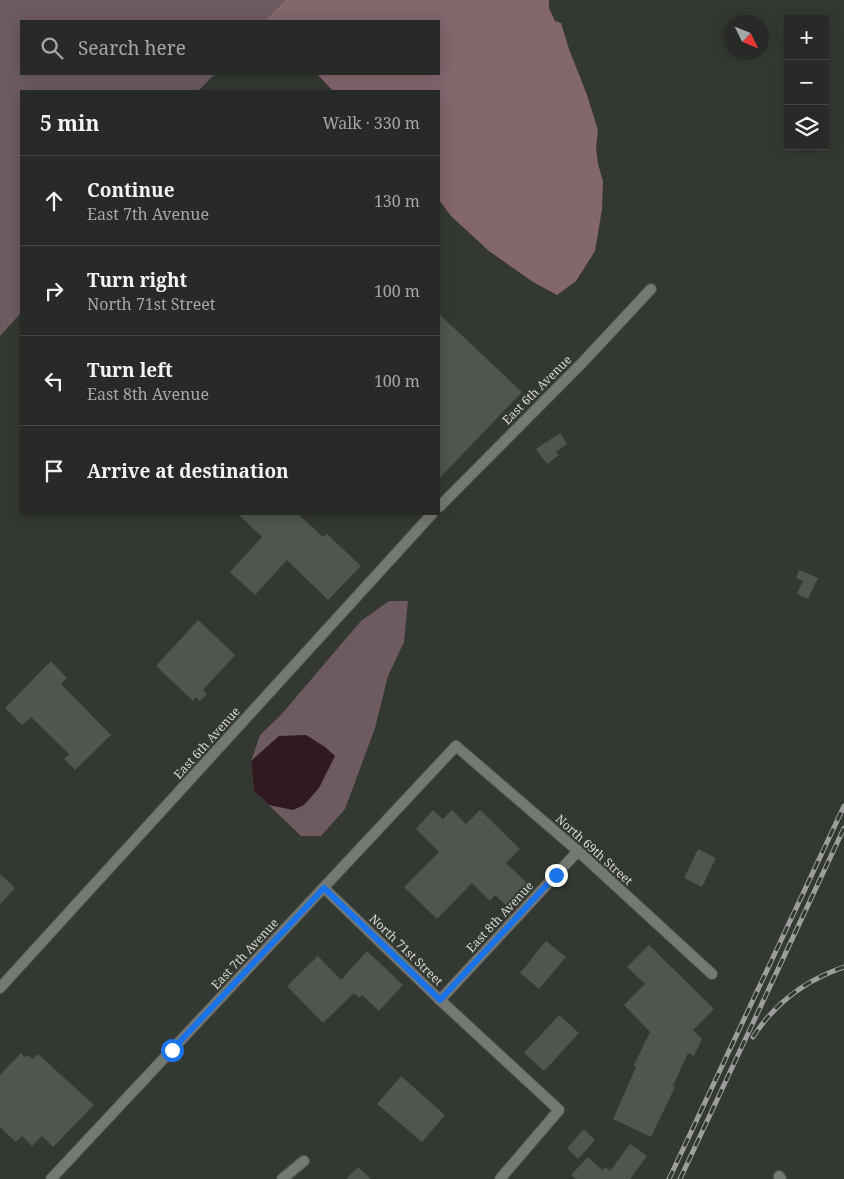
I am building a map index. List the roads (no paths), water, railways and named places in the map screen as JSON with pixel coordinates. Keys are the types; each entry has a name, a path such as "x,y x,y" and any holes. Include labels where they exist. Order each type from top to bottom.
{"street":[{"name":"East 6th Avenue","path":"440,506 582,363 651,289"},
{"name":"East 6th Avenue","path":"0,988 431,515"},
{"name":"North 69th Street","path":"456,746 578,851 712,974"},
{"name":"East 7th Avenue","path":"51,1179 456,746"},
{"name":"East 8th Avenue","path":"440,1000 578,851"},
{"name":"North 71st Street","path":"324,888 440,1000 559,1110 500,1179"},
{"path":"282,1179 304,1161"}],"railway":[{"path":"669,1179 844,806"},
{"path":"680,1179 844,828"},
{"path":"753,1037 771,1014 792,994 816,979 844,967"}]}
